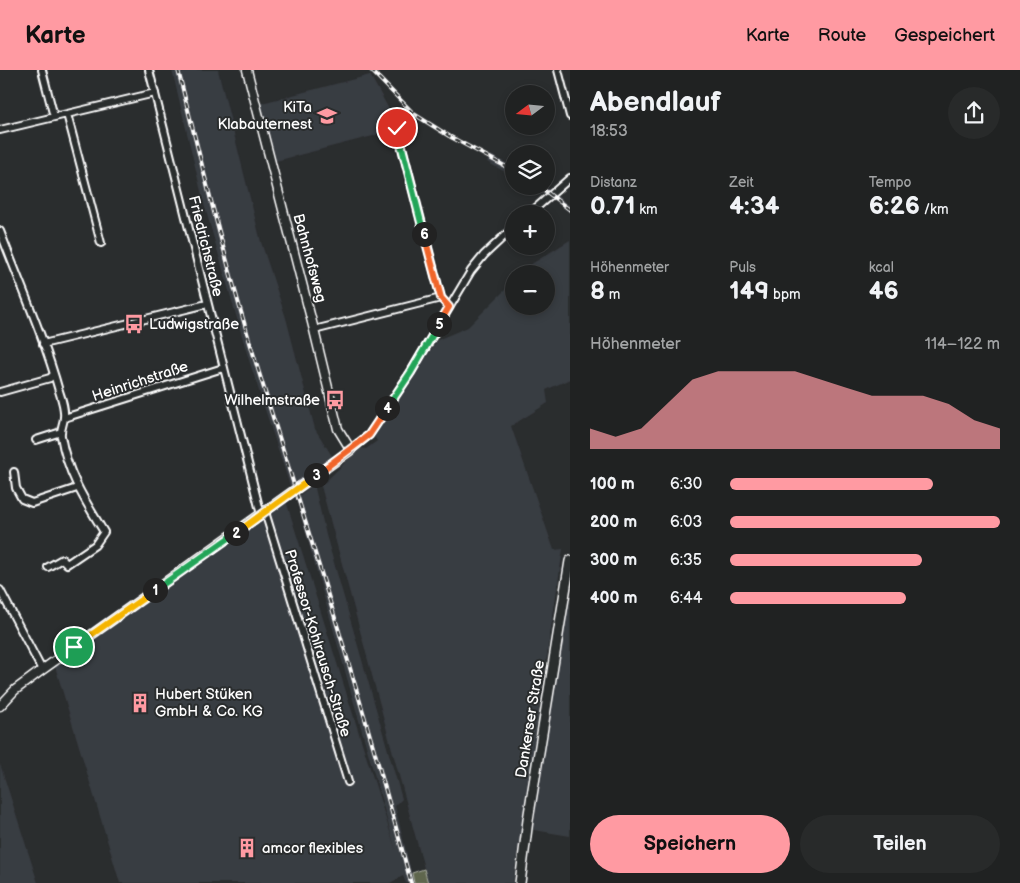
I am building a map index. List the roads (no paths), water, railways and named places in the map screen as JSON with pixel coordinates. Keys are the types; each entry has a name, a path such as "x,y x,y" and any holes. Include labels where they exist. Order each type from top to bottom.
{"main road":[{"name":"Dankerser Straße","path":"520,883 528,820 570,560"}],"street":[{"path":"42,70 54,117"},
{"name":"Friedrichstraße","path":"149,70 223,368 263,513"},
{"name":"Bahnhofsweg","path":"247,70 338,429 351,450"},
{"path":"558,70 570,116"},
{"path":"0,130 155,93"},
{"path":"67,114 101,243"},
{"path":"397,128 441,298 449,307"},
{"path":"539,205 570,178"},
{"path":"0,231 56,380 64,408 61,432 77,488 104,532 95,545 67,564 62,559 48,567"},
{"path":"0,706 15,690 42,670 351,450 369,435 411,372 475,265 505,235"},
{"path":"314,330 441,298"},
{"path":"43,344 208,304"},
{"name":"Heinrichstraße","path":"64,418 223,368"},
{"path":"0,392 50,378 53,375"},
{"path":"36,440 61,432"},
{"path":"14,472 16,488 22,499 32,502 77,488"},
{"name":"Professor-Kohlrausch-Straße","path":"263,513 348,782"},
{"path":"0,590 42,670"}],"railway":[{"path":"178,70 246,329 356,688 411,883"},
{"path":"371,70 414,114 449,136 505,166"},
{"path":"551,195 570,210"}],"place":[{"name":"KiTa Klabauternest","path":"327,116"},
{"name":"Ludwigstraße","path":"134,324"},
{"name":"Wilhelmstraße","path":"335,400"},
{"name":"Hubert Stüken GmbH & Co. KG","path":"140,703"},
{"name":"amcor flexibles","path":"247,848"}]}
